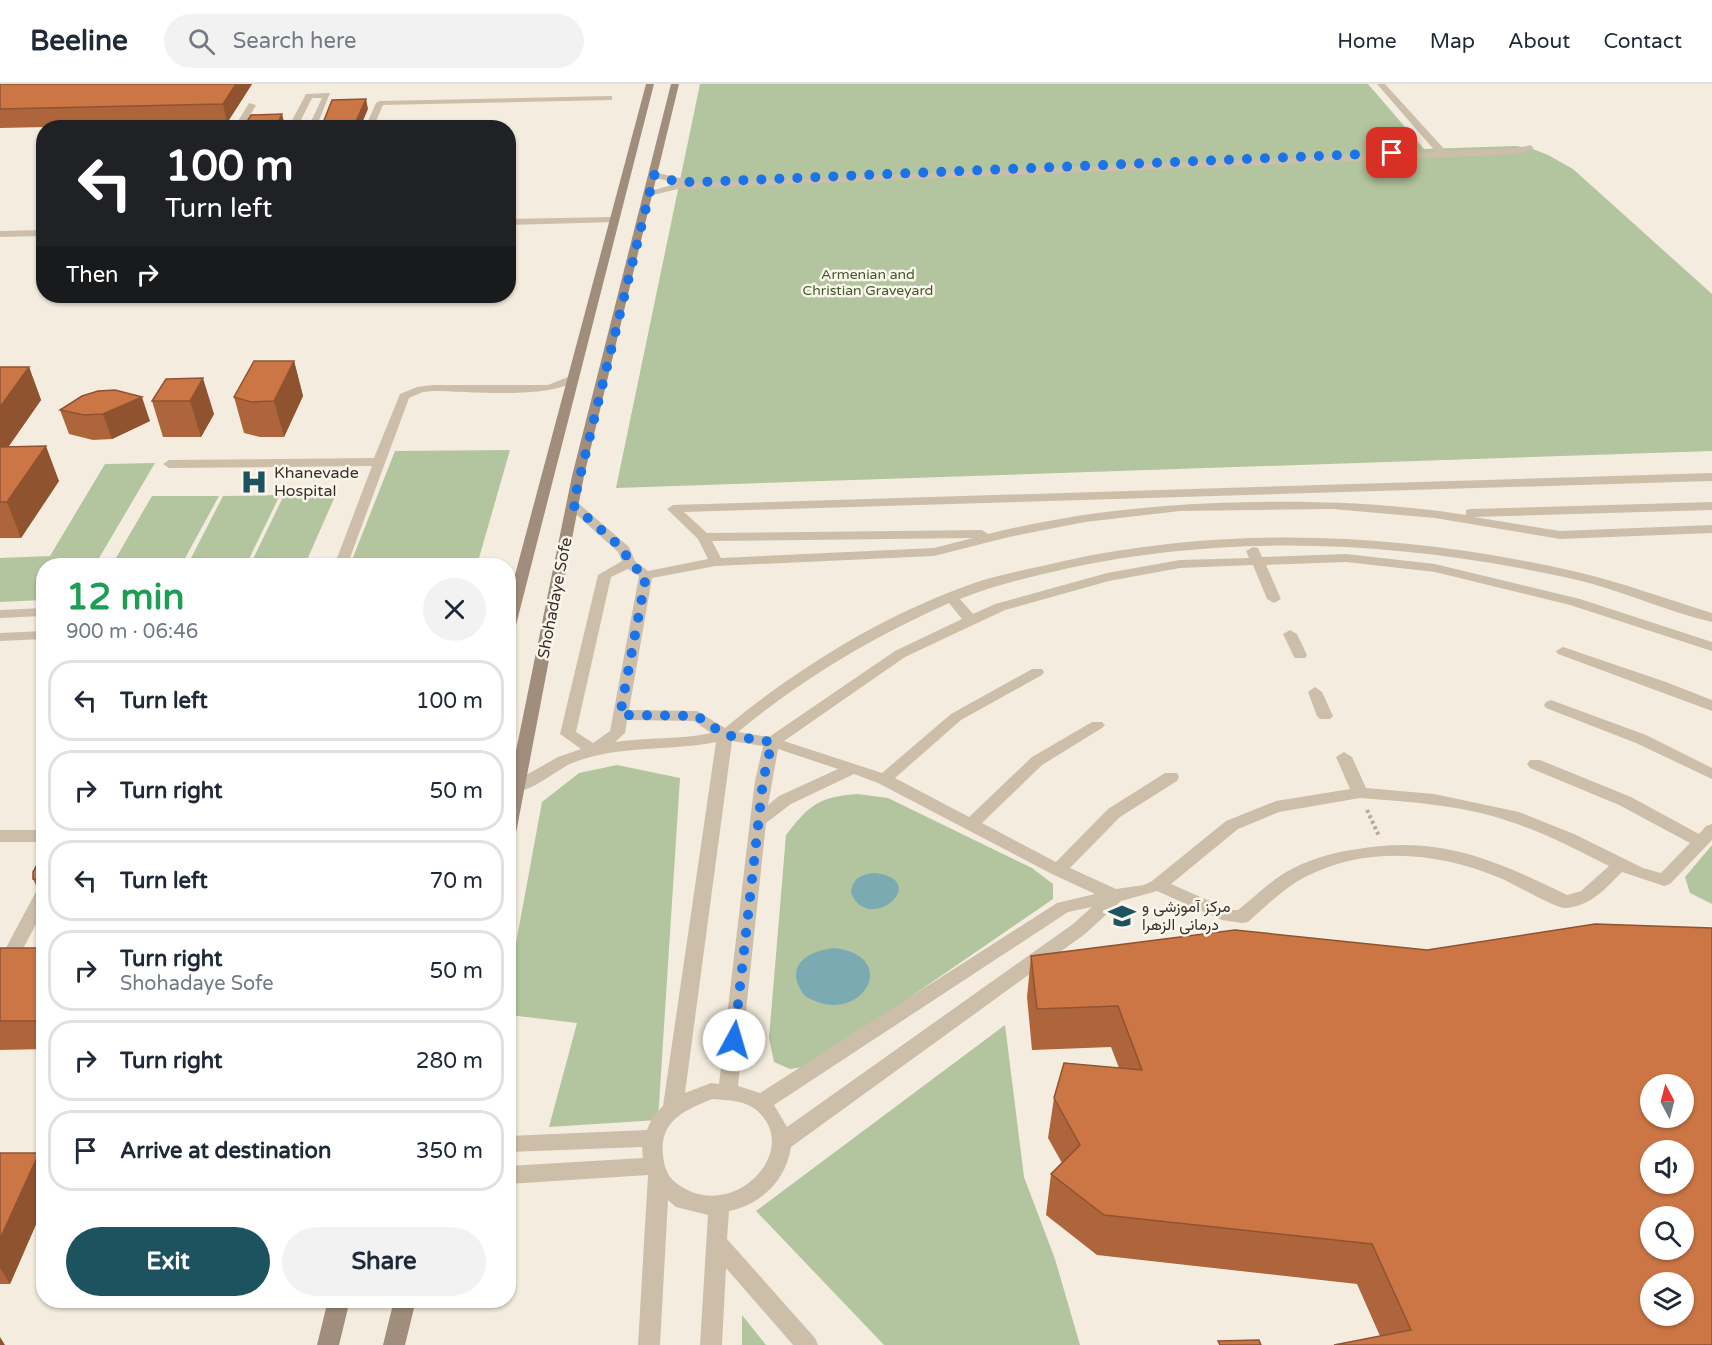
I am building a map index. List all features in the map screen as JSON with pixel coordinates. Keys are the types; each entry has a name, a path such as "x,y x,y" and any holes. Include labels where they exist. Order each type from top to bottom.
{"main road":[{"name":"Shohadaye Sofe","path":"516,796 573,505 654,175 659,98 650,84"},
{"name":"Shohadaye Sofe","path":"516,598 614,220 659,98 675,84"},
{"path":"327,1345 337,1308"},
{"path":"394,1345 403,1308"}],"lane":[{"path":"1381,84 1442,153"},
{"path":"296,120 309,96 327,95 316,120"},
{"path":"373,120 380,103 609,98"},
{"path":"243,120 252,105"},
{"path":"649,193 690,186 1442,153 1530,148 1520,151 1442,153 699,182 678,182 654,175"},
{"path":"516,222 614,220"},
{"path":"0,234 36,233"},
{"path":"343,558 404,396 421,389 548,388 564,384 573,378"},
{"path":"398,409 419,399 433,397 552,396 566,403"},
{"path":"168,464 379,462"},
{"path":"716,562 704,537 673,509 1712,477"},
{"path":"573,505 624,550 629,563 646,576 716,562 934,552 1085,518 1180,507 1332,505 1436,514 1560,535 1712,529"},
{"path":"1436,514 1712,506"},
{"path":"704,537 1006,534"},
{"path":"1248,540 1274,599"},
{"path":"673,1107 725,735 786,686 876,633 979,586 1084,559 1167,546 1248,540 1312,540 1434,548 1578,576 1712,618"},
{"path":"728,1093 763,781 772,742 900,654 1000,607 1107,577 1180,564 1347,558 1435,568 1575,602 1712,647"},
{"path":"594,750 568,734 606,575 629,563"},
{"path":"594,750 617,733 646,576"},
{"path":"1575,602 1578,576"},
{"path":"952,598 971,621"},
{"path":"0,614 36,612"},
{"path":"1290,634 1300,656"},
{"path":"0,637 36,635"},
{"path":"1563,651 1661,685 1712,706"},
{"path":"884,779 956,717 1037,672"},
{"path":"1315,692 1325,716"},
{"path":"1551,705 1641,739 1712,774"},
{"path":"620,715 697,716 725,735"},
{"path":"970,825 1037,761 1097,725"},
{"path":"518,787 563,761 594,750 636,744 687,743 725,735 772,742 884,779 1058,870 1115,897"},
{"path":"1344,757 1360,793"},
{"path":"761,1103 1063,907 1115,897 1150,887 1232,825 1275,807 1360,793 1434,799 1513,816 1568,838 1638,873 1664,880 1706,836 1535,764"},
{"path":"758,821 785,800 852,769"},
{"path":"1058,870 1114,813 1171,777"},
{"path":"0,836 36,836"},
{"path":"1150,887 1228,916 1242,917 1299,873 1345,856 1385,850 1446,853 1507,873 1565,902 1587,896 1621,864"},
{"path":"782,1142 1080,929 1115,897"},
{"path":"0,976 36,907"},
{"path":"13,951 33,951"},
{"path":"711,1091 728,1093 758,1100 781,1131 782,1142 776,1166 766,1183 747,1196 728,1204 698,1206 668,1190 657,1172 650,1150 652,1138 666,1113 673,1107 697,1094 711,1091"},
{"path":"516,1144 652,1138"},
{"path":"516,1175 657,1172"},
{"path":"649,1345 657,1172"},
{"path":"711,1345 719,1204"},
{"path":"716,1241 807,1345"}],"path":[{"path":"1360,793 1385,850"}],"green space":[{"name":"Armenian and Christian Graveyard","path":"700,84 1368,84 1424,149 1516,146 1548,155 1573,169 1712,294 1712,451 616,488"},
{"path":"510,450 479,558 353,558 395,451"},
{"path":"155,463 99,558 36,558 36,600 0,602 0,558 50,556 105,464"},
{"path":"336,494 308,558 253,558 284,495"},
{"path":"280,495 249,558 191,558 223,496"},
{"path":"152,496 219,496 185,558 116,558"},
{"path":"617,765 680,778 658,1120 549,1127 577,1023 516,1016 516,943 542,802 579,773"},
{"path":"858,794 888,798 1032,868 1053,884 1053,899 810,1066 790,1069 774,1062 769,1038 786,835 816,804 834,797"},
{"path":"1712,845 1712,904 1690,893 1685,877"},
{"path":"1005,1025 1024,1177 1055,1259 1080,1345 884,1345 756,1211"},
{"path":"742,1315 766,1345 742,1345"}],"water":[{"path":"875,873 891,878 898,885 898,894 892,902 870,909 860,905 851,893 853,884 858,878"},
{"path":"834,948 855,954 867,964 870,976 866,988 857,998 843,1004 825,1004 805,996 796,977 797,969 806,957"}],"building":[{"path":"0,84 236,84 223,104 0,109"},
{"path":"366,99 357,120 324,120 332,100"},
{"path":"282,114 279,120 248,120 251,115"},
{"path":"254,361 294,361 274,401 251,402 234,397"},
{"path":"0,367 29,367 0,407"},
{"path":"203,378 190,401 152,401 166,379"},
{"path":"115,390 142,397 103,414 84,415 60,410 82,396 98,391"},
{"path":"46,446 7,502 0,502 0,447"},
{"path":"36,867 36,879 33,879"},
{"path":"1595,924 1712,928 1712,1345 1334,1345 1411,1330 1372,1244 1104,1215 1051,1174 1080,1145 1054,1098 1064,1063 1142,1070 1118,1006 1037,1009 1031,956 1235,930 1427,950"},
{"path":"0,948 36,948 36,1021 0,1021"},
{"path":"0,1153 36,1153 36,1160 0,1239"},
{"path":"1259,1340 1261,1345 1220,1345 1218,1341"}],"place":[{"name":"Khanevade Hospital","path":"254,482"},
{"name":"مرکز آموزشی و درمانی الزهرا","path":"1122,916"}],"route":[{"path":"734,1040 763,781 772,742 725,735 697,716 620,715 646,576 629,563 624,550 573,505 578,476 654,175 678,182 699,182 1392,153"}]}
